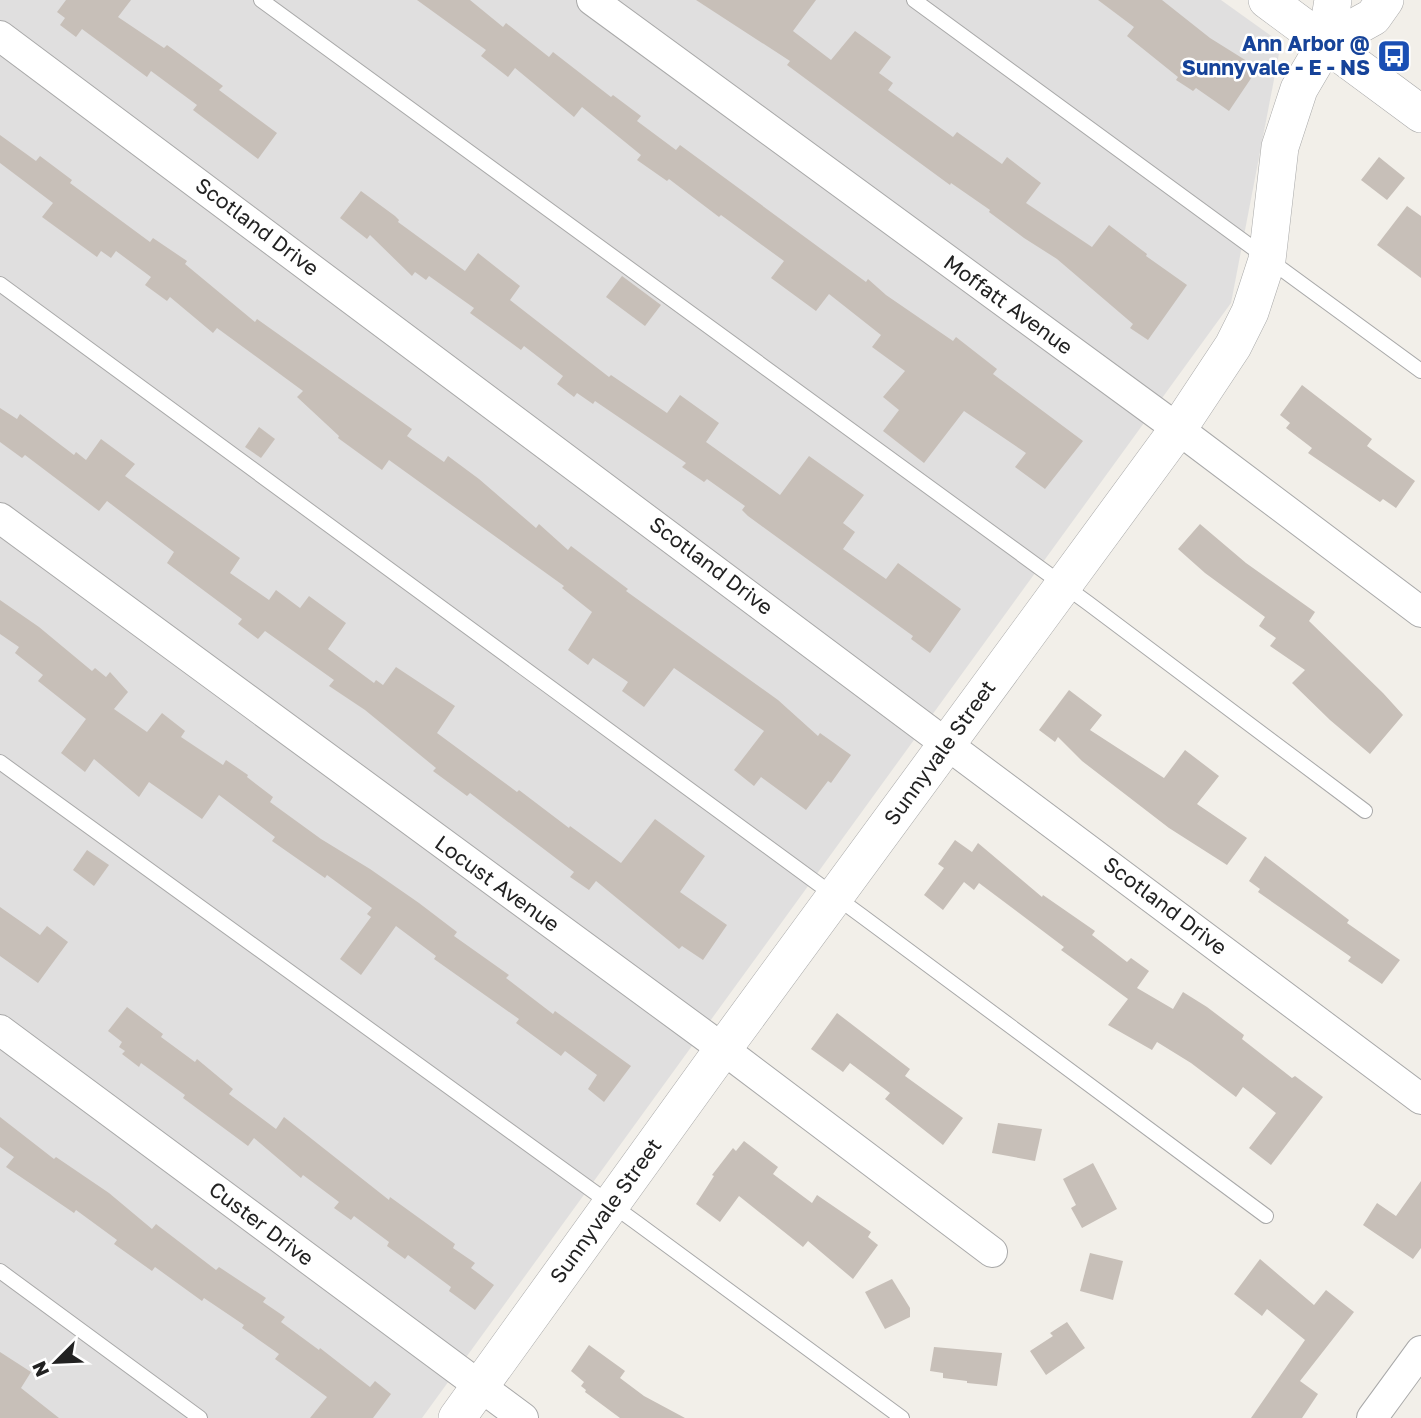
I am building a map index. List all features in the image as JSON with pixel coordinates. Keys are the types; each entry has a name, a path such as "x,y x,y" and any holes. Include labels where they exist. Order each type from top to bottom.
{"street":[{"name":"Moffatt Avenue","path":"592,0 1178,429 1421,612"},
{"path":"1267,0 1421,114"},
{"name":"Sunnyvale Street","path":"457,1418 723,1049 1178,429 1233,346 1250,312 1267,260 1280,147 1299,89 1326,43 1333,0"},
{"path":"1326,43 1373,17 1385,0"},
{"name":"Scotland Drive","path":"0,36 1421,1099"},
{"name":"Locust Avenue","path":"0,518 723,1049 992,1252"},
{"name":"Custer Drive","path":"0,1030 523,1418"},
{"path":"1372,1418 1421,1352"}],"lane":[{"path":"261,0 1063,586 1365,811"},
{"path":"914,0 1421,371"},
{"path":"0,284 1266,1216"},
{"path":"0,762 902,1418"},
{"path":"0,1271 200,1418"}],"shaded area":[{"path":"0,0 1221,0 1281,43 1231,303 422,1418 0,1418"}],"building":[{"path":"66,0 131,0 118,17 164,48 167,45 223,86 219,90 277,133 258,159 193,110 197,105 151,71 147,77 82,29 76,37 60,25 65,18 57,12"},
{"path":"417,0 470,0 503,27 506,23 549,57 553,52 611,97 613,95 641,116 637,121 676,150 680,145 866,282 868,279 886,295 953,341 956,337 997,369 993,374 1083,441 1045,489 1015,467 1026,453 964,411 924,463 883,431 899,410 883,397 905,371 872,347 881,335 829,294 816,311 771,278 784,261 669,179 667,181 637,160 641,155 582,107 574,117 515,68 508,77 481,56 486,50"},
{"path":"696,0 816,0 793,31 831,60 855,31 891,57 879,73 893,83 888,90 953,137 957,132 1002,164 1007,157 1041,183 1026,203 1092,247 1109,225 1187,285 1148,340 1130,328 1133,324 1057,259 1024,238 951,183 950,185 787,65 790,61"},
{"path":"1098,0 1162,0 1210,38 1258,68 1229,111 1196,88 1193,91 1176,80 1178,77 1127,36 1134,27"},
{"path":"0,135 36,161 40,156 72,180 70,183 150,242 153,238 187,261 185,264 255,322 257,319 412,429 407,436 444,462 448,456 536,528 539,524 568,550 571,546 628,589 626,591 778,700 818,736 820,733 851,755 831,783 828,781 806,810 761,777 754,786 734,770 764,731 674,668 644,707 622,691 628,682 593,658 588,665 568,650 592,612 562,588 564,586 389,460 382,470 338,438 339,436 297,397 303,391 217,328 213,333 170,297 167,301 145,285 151,277 116,251 111,258 101,251 97,257 42,217 53,203 0,163"},
{"path":"1379,157 1405,178 1387,200 1361,180"},
{"path":"361,191 465,271 478,253 520,286 510,300 609,377 611,375 667,413 680,395 719,423 706,442 780,495 809,456 864,495 843,523 855,532 843,549 886,579 898,563 961,609 930,653 911,639 913,636 748,516 742,510 745,506 707,479 704,482 682,467 686,463 595,401 593,404 577,393 574,397 557,384 563,376 524,346 521,350 470,313 474,308 429,276 426,280 415,272 412,276 370,235 367,239 340,218"},
{"path":"1407,206 1421,216 1421,278 1377,245"},
{"path":"622,276 661,305 645,326 606,297"},
{"path":"1302,385 1372,439 1367,446 1415,481 1396,508 1383,499 1380,502 1308,453 1312,448 1286,428 1290,423 1280,415"},
{"path":"0,408 17,419 20,414 74,455 76,452 86,460 101,439 135,464 125,476 240,558 230,573 269,600 276,590 300,608 309,596 346,623 328,649 374,683 376,680 383,685 396,667 455,706 437,733 621,863 655,819 705,856 680,892 727,925 703,960 682,946 679,949 596,881 589,890 570,877 574,872 470,793 467,796 433,771 436,768 365,710 329,686 334,680 265,631 258,639 238,624 242,619 167,563 174,552 107,501 99,511 25,455 22,458 0,442"},
{"path":"259,427 275,439 261,458 245,447"},
{"path":"1200,524 1246,563 1315,612 1309,621 1403,715 1370,754 1292,683 1305,670 1270,646 1276,638 1259,626 1265,617 1205,573 1178,549"},
{"path":"0,600 39,627 92,671 95,668 106,677 110,672 128,692 114,709 147,732 162,713 185,731 181,737 223,765 226,760 248,775 247,777 273,797 270,802 419,903 457,932 454,936 509,975 506,978 553,1014 555,1011 631,1066 604,1102 588,1089 597,1075 565,1051 561,1056 516,1023 519,1019 434,959 436,956 396,926 361,975 340,959 371,917 367,914 372,908 327,875 325,878 272,841 275,837 219,795 202,819 149,782 139,797 94,759 85,772 61,753 86,719 38,681 43,675 15,653 19,647 0,634"},
{"path":"1069,690 1102,715 1090,730 1164,778 1185,750 1219,776 1197,804 1247,838 1227,865 1169,828 1082,761 1058,737 1055,742 1039,730"},
{"path":"955,840 972,852 978,843 1042,897 1043,895 1095,931 1092,935 1127,962 1131,958 1149,971 1137,988 1173,1009 1183,992 1244,1035 1242,1039 1292,1078 1295,1076 1323,1097 1271,1165 1249,1148 1276,1113 1243,1087 1236,1097 1191,1063 1157,1042 1152,1050 1108,1025 1128,999 1061,950 1064,947 979,883 974,890 964,882 943,910 924,895 944,868 938,864"},
{"path":"87,850 109,865 94,886 73,870"},
{"path":"1265,856 1349,920 1347,923 1400,960 1382,984 1348,961 1351,957 1258,892 1260,889 1249,881"},
{"path":"0,907 40,935 47,926 68,942 38,983 0,956"},
{"path":"127,1007 163,1034 161,1037 195,1062 197,1059 233,1089 229,1094 276,1129 284,1117 389,1200 390,1197 455,1244 453,1248 475,1263 471,1268 494,1285 475,1310 449,1291 451,1287 408,1255 405,1259 387,1246 389,1242 354,1216 351,1220 334,1208 339,1202 303,1175 301,1178 254,1138 248,1146 183,1098 185,1095 141,1063 139,1067 122,1054 125,1051 119,1047 122,1042 108,1031"},
{"path":"837,1013 910,1069 905,1076 963,1118 943,1145 885,1099 890,1093 850,1063 843,1072 811,1049"},
{"path":"0,1117 54,1159 56,1157 109,1193 152,1229 156,1224 216,1270 219,1267 266,1298 263,1302 285,1317 281,1322 370,1387 375,1381 391,1394 373,1418 310,1418 327,1397 275,1359 279,1354 242,1328 244,1325 204,1298 202,1301 155,1267 152,1271 114,1244 117,1240 76,1210 74,1213 6,1167 14,1157 0,1147"},
{"path":"998,1123 1042,1129 1035,1161 992,1153"},
{"path":"744,1141 778,1167 773,1174 812,1203 817,1195 871,1232 868,1237 878,1245 853,1279 808,1241 803,1247 739,1196 720,1222 696,1204 714,1176 712,1175 733,1148 736,1151"},
{"path":"1093,1163 1117,1209 1082,1228 1071,1208 1076,1205 1063,1179"},
{"path":"1421,1181 1421,1248 1413,1259 1363,1225 1377,1203 1396,1216"},
{"path":"1090,1253 1123,1261 1113,1300 1080,1291"},
{"path":"1260,1259 1314,1305 1326,1290 1354,1312 1300,1381 1318,1394 1302,1418 1251,1418 1305,1340 1267,1309 1262,1316 1234,1294"},
{"path":"892,1279 910,1308 910,1317 885,1329 865,1292"},
{"path":"1067,1322 1085,1348 1046,1375 1030,1351 1053,1336 1050,1333"},
{"path":"589,1345 625,1371 620,1378 644,1396 685,1418 620,1418 585,1392 581,1386 584,1382 571,1371"},
{"path":"934,1347 1002,1353 997,1386 943,1378 943,1373 930,1371"},
{"path":"0,1352 31,1372 21,1388 59,1418 0,1418"}],"place":[{"name":"Ann Arbor @ Sunnyvale - E - NS","path":"1394,56"}]}
